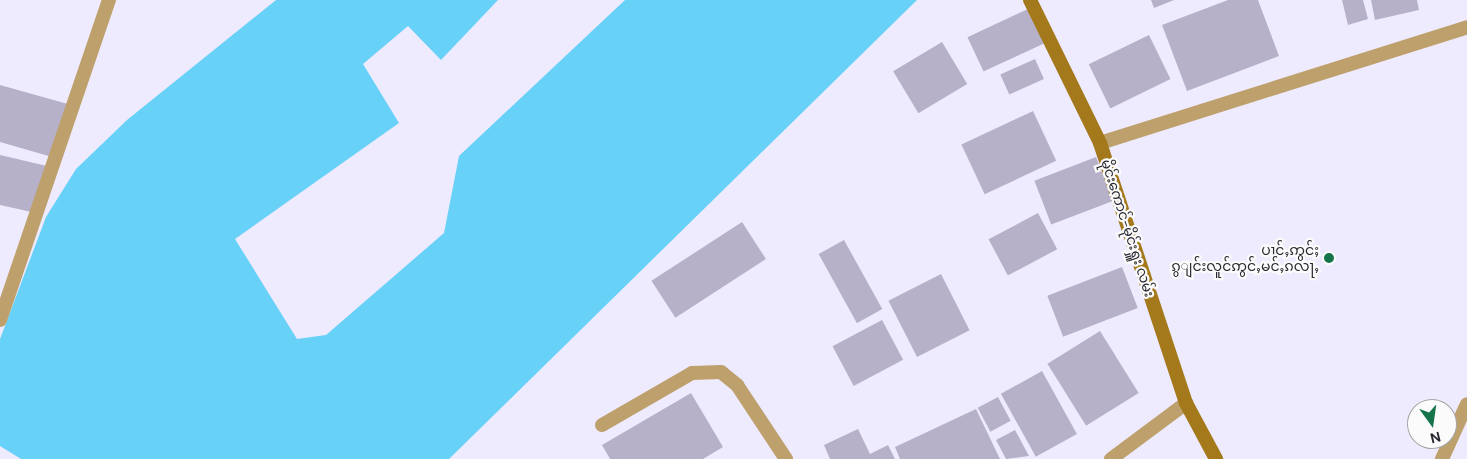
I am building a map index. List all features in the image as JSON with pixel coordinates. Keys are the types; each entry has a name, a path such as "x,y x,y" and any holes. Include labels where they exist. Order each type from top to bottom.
{"main road":[{"name":"မိုင်းကောင်-မိုင်းရှူး လမ်း","path":"1030,0 1100,143 1186,403 1216,459"}],"street":[{"path":"0,320 109,0"},
{"path":"1100,143 1467,27"},
{"path":"602,425 692,373 721,372 737,385 786,459"},
{"path":"1111,459 1186,403"},
{"path":"1442,459 1467,404"}],"water":[{"path":"276,0 498,0 441,60 408,26 363,64 399,123 235,239 297,339 326,335 444,233 459,156 625,0 917,0 449,459 21,459 0,446 0,339 46,217 76,169 127,120"}],"building":[{"path":"1151,0 1174,0 1154,8"},
{"path":"1228,0 1258,0 1279,56 1187,91 1162,25"},
{"path":"1342,0 1363,0 1368,19 1348,25"},
{"path":"1371,0 1417,0 1419,10 1375,20"},
{"path":"1030,8 1046,42 984,72 967,37"},
{"path":"1149,35 1170,79 1110,108 1089,64"},
{"path":"942,42 967,84 918,113 893,71"},
{"path":"1035,59 1044,79 1009,95 1000,74"},
{"path":"0,85 75,106 59,159 0,142"},
{"path":"1033,111 1056,161 985,194 961,144"},
{"path":"0,155 47,166 36,213 0,205"},
{"path":"1096,157 1113,201 1051,225 1034,181"},
{"path":"1038,213 1057,249 1008,275 989,239"},
{"path":"742,222 766,259 675,318 651,281"},
{"path":"844,240 882,309 857,323 819,254"},
{"path":"1122,267 1138,308 1063,337 1047,296"},
{"path":"941,274 970,330 917,357 888,301"},
{"path":"882,320 903,360 854,386 833,346"},
{"path":"1100,331 1139,393 1086,426 1047,364"},
{"path":"1042,371 1077,434 1036,457 1001,394"},
{"path":"691,393 723,447 703,459 610,459 602,445"},
{"path":"998,397 1011,421 990,432 978,408"},
{"path":"976,409 1000,459 900,459 895,447"},
{"path":"858,429 870,454 888,445 895,459 830,459 824,445"},
{"path":"1015,430 1029,456 1006,459 996,440"}],"place":[{"name":"ပၢင်ႇဢွင်ႈ ၵွျင်းလူင်ဢွင်ႇမင်ႇၵလႃႇ","path":"1329,258"}]}
